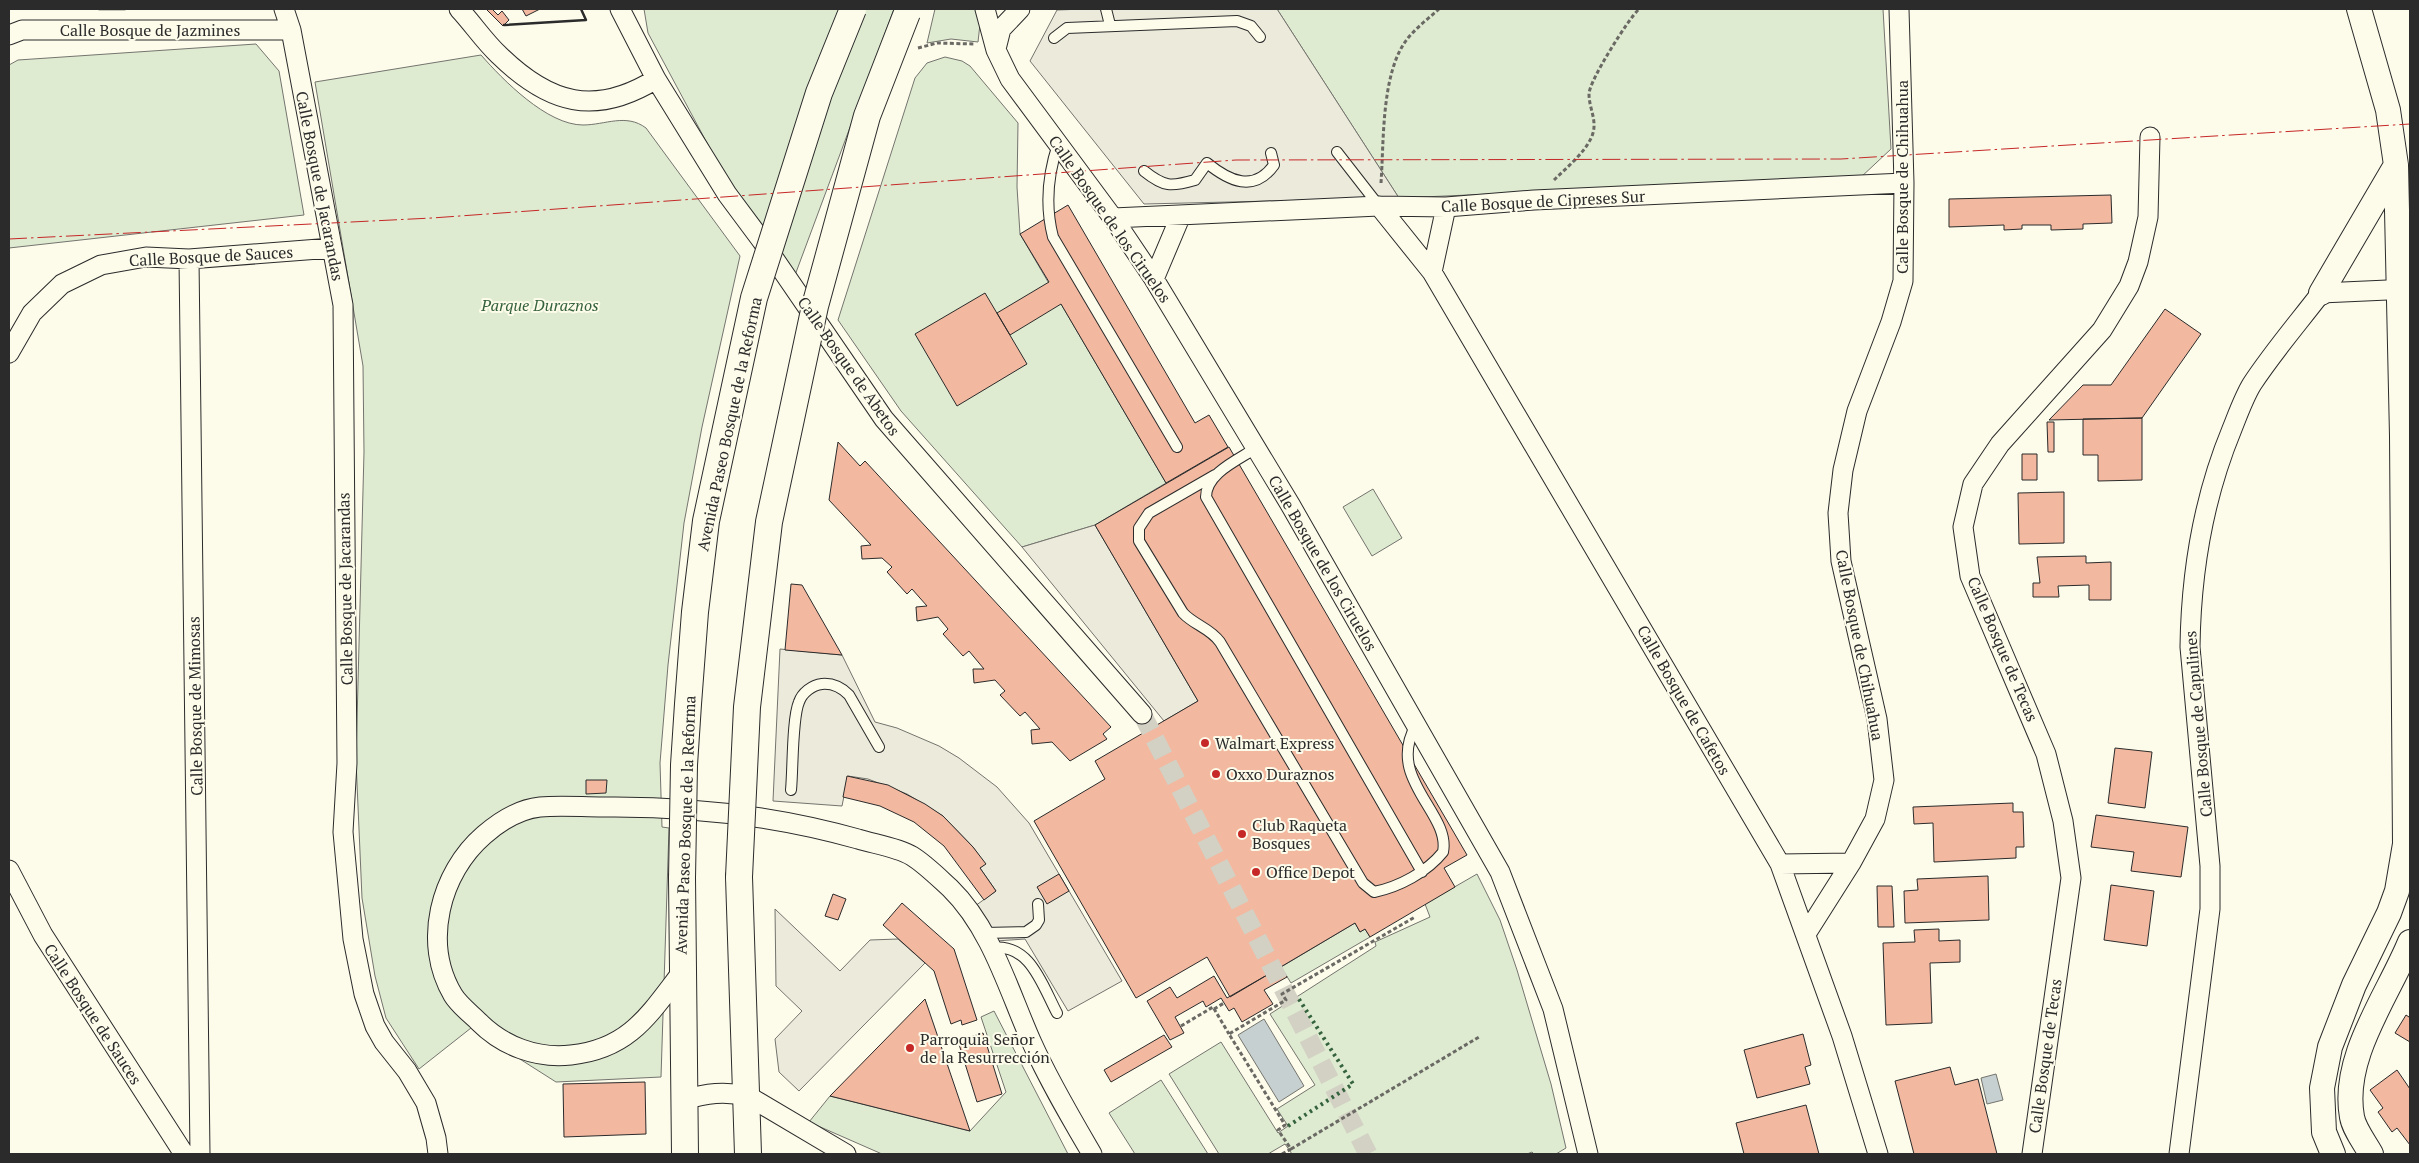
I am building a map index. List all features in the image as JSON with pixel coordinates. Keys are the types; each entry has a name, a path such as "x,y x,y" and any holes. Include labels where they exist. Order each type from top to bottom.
{"main road":[{"name":"Avenida Paseo Bosque de la Reforma","path":"686,1154 682,972 684,765 695,612 706,521 754,298 819,93 853,9"},
{"path":"748,1154 748,1096 739,877 747,707 769,522 823,278 867,116 908,11"}],"street":[{"name":"Calle Bosque de Jacarandas","path":"284,9 291,30 343,306 347,763 343,832 353,939 368,1010 384,1042 407,1071 426,1104 436,1138 438,1154"},
{"path":"459,9 510,65 536,85 564,99 579,102 608,100 640,89 656,79"},
{"name":"Calle Bosque de Abetos","path":"620,9 656,79 727,194 762,240 884,419 1142,714"},
{"name":"Calle Bosque de los Ciruelos","path":"985,9 996,50 1010,79 1113,218 1154,279 1256,448 1500,872 1553,1009 1588,1154"},
{"path":"996,50 1001,29 1020,9"},
{"name":"Calle Bosque de Chihuahua","path":"1806,934 1851,863 1875,819 1884,780 1877,719 1841,560 1838,513 1843,470 1857,411 1891,322 1903,281 1904,183 1899,9"},
{"path":"2334,1154 2324,1132 2322,1088 2330,1047 2354,985 2390,913 2397,891 2405,844 2407,728 2402,436 2404,290 2396,165 2388,110 2360,12"},
{"name":"Calle Bosque de Jazmines","path":"9,35 22,30 291,30"},
{"name":"Calle Bosque de Tecas","path":"2032,1154 2071,878 2068,850 2057,793 2046,754 1970,576 1963,527 1973,484 2000,444 2102,330 2129,286 2138,262 2148,217 2150,137"},
{"path":"2321,294 2396,165"},
{"name":"Calle Bosque de Cipreses Sur","path":"1113,218 1379,206 1446,207 1534,200 1904,183"},
{"name":"Calle Bosque de Cafetos","path":"1379,206 1432,272 1780,864 1842,1036 1878,1154"},
{"path":"1432,272 1446,207"},
{"path":"1154,279 1181,215"},
{"name":"Calle Bosque de Sauces","path":"9,353 32,313 62,284 101,265 146,257 189,258 332,248"},
{"name":"Calle Bosque de Mimosas","path":"189,258 200,1154"},
{"path":"2321,294 2404,290"},
{"name":"Calle Bosque de Capulines","path":"2178,1154 2210,909 2210,866 2190,647 2191,613 2198,545 2222,455 2252,385 2321,294"},
{"path":"682,972 646,1019 618,1042 602,1049 565,1056 546,1055 511,1046 484,1027 455,998 447,982 438,948 443,896 459,862 471,847 502,822 519,813 537,807 655,806 702,809 755,816 823,830 910,854 952,890 987,941 1033,1047 1087,1149"},
{"path":"1780,864 1851,863"},
{"name":"Calle Bosque de Sauces","path":"9,870 43,935 184,1154"},
{"path":"2371,1154 2352,1119 2349,1086 2358,1054 2410,942"},
{"path":"684,1100 707,1093 731,1092 748,1096 842,1154"}],"lane":[{"path":"1106,9 1110,25"},
{"path":"1054,38 1067,28 1237,21 1251,26 1260,37"},
{"path":"1058,144 1053,160 1047,211 1053,237 1177,447"},
{"path":"1337,152 1379,206"},
{"path":"1144,171 1158,182 1174,186 1195,180 1207,163 1221,174 1235,180 1252,181 1266,177 1274,165 1271,153"},
{"path":"1256,448 1216,475 1145,517 1138,535 1141,547 1183,613 1189,619 1210,630 1220,642 1366,888 1374,892 1384,890 1422,872 1442,852 1444,844 1441,833 1418,791 1410,770 1408,744 1416,725"},
{"path":"1216,475 1206,489 1210,505 1422,872"},
{"path":"792,790 797,707 799,700 809,689 816,685 838,686 849,695 880,746"},
{"path":"987,941 1032,929 1039,920 1038,904"},
{"path":"987,941 998,947 1014,950 1027,959 1057,1013"}],"path":[{"path":"1379,206 1386,113 1392,67 1408,38 1439,9"},
{"path":"1534,200 1587,145 1593,134 1594,117 1588,94 1593,78 1625,26 1639,9"},
{"path":"937,43 967,43 996,50"},
{"path":"1229,1034 1286,1000 1282,994 1415,917"},
{"path":"1181,1026 1212,1007 1214,1009 1224,1003"},
{"path":"1214,1009 1286,1126 1278,1130 1290,1149"},
{"path":"1282,1154 1479,1037"}],"green space":[{"path":"644,9 894,9 788,294 648,33"},
{"path":"935,9 977,9 980,24 978,42 951,39 927,43"},
{"path":"1277,9 1883,9 1891,149 1860,178 1399,198"},
{"path":"256,44 279,71 304,215 9,248 9,65 18,60"},
{"name":"Parque Duraznos","path":"481,55 513,88 555,118 583,125 623,120 631,121 646,128 740,256 702,427 684,523 668,665 660,763 662,827 669,828 661,1077 556,1082 471,1028 419,1069 386,1018 375,976 362,898 356,760 364,452 363,366 315,82"},
{"path":"945,57 962,61 970,66 1018,123 1017,187 1020,234 1166,483 1095,525 1022,547 901,411 838,320 915,78 927,63"},
{"path":"1373,489 1402,538 1372,556 1343,507"},
{"path":"1477,874 1500,920 1517,970 1551,1084 1566,1148 1556,1154 1534,1154 1532,1152 1527,1154 1292,1154 1285,1144 1268,1154 1219,1154 1169,1074 1221,1042 1278,1133 1288,1126 1277,1109 1315,1085 1270,1014 1376,946 1375,942 1430,917 1425,904"},
{"path":"1355,923 1360,932 1365,929 1370,937 1291,983 1281,967"},
{"path":"994,1011 1068,1154 882,1154 809,1122 830,1096 970,1131 1006,1092 981,1017"},
{"path":"1161,1080 1208,1154 1135,1154 1109,1113"}],"shaded area":[{"path":"1277,9 1399,198 1144,204 1030,61 1057,10"},
{"path":"1095,525 1198,701 1164,721 1022,547"},
{"path":"780,649 842,655 875,722 897,728 939,746 959,758 997,787 1029,823 1122,981 1068,1011 1025,939 996,941 975,906 996,891 980,868 985,864 973,847 943,816 907,794 868,779 848,776 842,806 773,801"},
{"path":"775,909 840,971 870,940 898,939 925,963 799,1091 779,1072 775,1039 802,1011 776,986"},
{"path":"1264,1019 1304,1086 1279,1102 1238,1035"},
{"path":"1996,1074 2003,1100 1987,1104 1981,1078"}],"building":[{"path":"486,9 492,9 498,15 502,11 509,20 503,26"},
{"path":"522,9 540,9 526,16"},
{"path":"2111,195 2112,223 2083,224 2083,229 2051,230 2051,225 2022,225 2022,229 2004,230 2004,225 1949,227 1949,199"},
{"path":"1068,205 1195,423 1209,415 1228,447 1166,483 1061,304 1010,335 997,313 1049,282 1020,234"},
{"path":"985,293 1027,364 957,406 915,334"},
{"path":"2165,309 2201,334 2142,418 2049,420 2083,385 2111,385"},
{"path":"2142,418 2142,480 2098,481 2098,455 2083,455 2083,419"},
{"path":"2047,422 2054,422 2054,452 2048,452"},
{"path":"838,442 860,466 865,461 1111,727 1103,734 1107,739 1070,761 1052,742 1032,744 1031,730 1040,729 1025,712 1020,716 1000,695 1005,691 995,680 974,683 973,669 984,669 969,651 963,656 943,634 948,629 938,617 917,621 916,607 927,606 912,589 907,594 887,572 892,567 882,558 862,559 861,546 871,545 829,500"},
{"path":"1229,447 1467,855 1444,868 1455,887 1370,937 1365,929 1360,932 1355,923 1230,997 1207,957 1136,998 1034,821 1105,779 1095,761 1198,701 1095,525"},
{"path":"2022,454 2037,454 2037,480 2022,480"},
{"path":"2064,492 2064,543 2019,544 2018,493"},
{"path":"2086,556 2086,563 2111,562 2111,600 2089,600 2089,585 2058,586 2059,597 2033,597 2033,583 2040,583 2037,557"},
{"path":"791,584 802,585 842,655 785,650"},
{"path":"2115,748 2152,752 2145,808 2108,803"},
{"path":"847,776 888,785 925,804 943,816 973,847 986,864 980,868 996,891 984,900 944,846 914,822 880,806 843,797"},
{"path":"586,780 607,780 606,793 586,794"},
{"path":"2013,803 2013,812 2023,812 2024,847 2016,847 2016,858 1934,862 1933,823 1914,824 1913,807"},
{"path":"2096,815 2188,827 2181,877 2131,871 2134,852 2091,847"},
{"path":"1059,874 1069,891 1047,904 1037,887"},
{"path":"1988,876 1989,920 1905,923 1904,891 1918,890 1917,879"},
{"path":"2111,885 2154,891 2147,946 2104,940"},
{"path":"1877,886 1892,886 1894,927 1878,927"},
{"path":"833,894 846,899 838,920 825,916"},
{"path":"902,903 954,949 977,1020 962,1025 961,1020 951,1024 934,971 883,925"},
{"path":"1939,929 1939,941 1960,940 1960,962 1930,963 1932,1023 1886,1025 1883,943 1915,942 1914,930"},
{"path":"1281,967 1287,977 1264,990 1273,1004 1242,1022 1234,1008 1229,1011 1221,998 1206,1007 1203,1001 1175,1017 1184,1033 1170,1040 1147,1001 1170,987 1177,998 1214,976 1227,998"},
{"name":"Parroquia Señor de la Resurrección","path":"925,999 970,1131 830,1096"},
{"path":"2410,1014 2410,1042 2395,1033 2406,1015 2409,1017"},
{"path":"983,1033 1002,1094 977,1102 958,1041"},
{"path":"1803,1034 1811,1065 1805,1067 1810,1084 1757,1098 1744,1050"},
{"path":"1164,1035 1172,1047 1111,1082 1104,1070"},
{"path":"1950,1067 1955,1085 1978,1079 1997,1154 1914,1154 1895,1081"},
{"path":"2397,1070 2410,1089 2410,1145 2397,1128 2392,1132 2378,1112 2383,1108 2370,1090"},
{"path":"645,1082 646,1134 564,1137 563,1084"},
{"path":"1806,1105 1819,1154 1744,1154 1736,1123"}],"tunnel":[{"path":"1142,714 1368,1154"}],"hedge":[{"path":"1288,1126 1353,1084 1297,996"}],"wall":[{"path":"99,9 125,9"},
{"path":"504,25 586,20 581,9"}],"power":[{"path":"9,239 432,218 1236,160 1841,159 2410,124"}],"place":[{"name":"Walmart Express","path":"1205,743"},
{"name":"Oxxo Duraznos","path":"1216,774"},
{"name":"Club Raqueta Bosques","path":"1242,834"},
{"name":"Office Depot","path":"1256,872"},
{"name":"Parroquia Señor de la Resurrección","path":"910,1048"}]}
